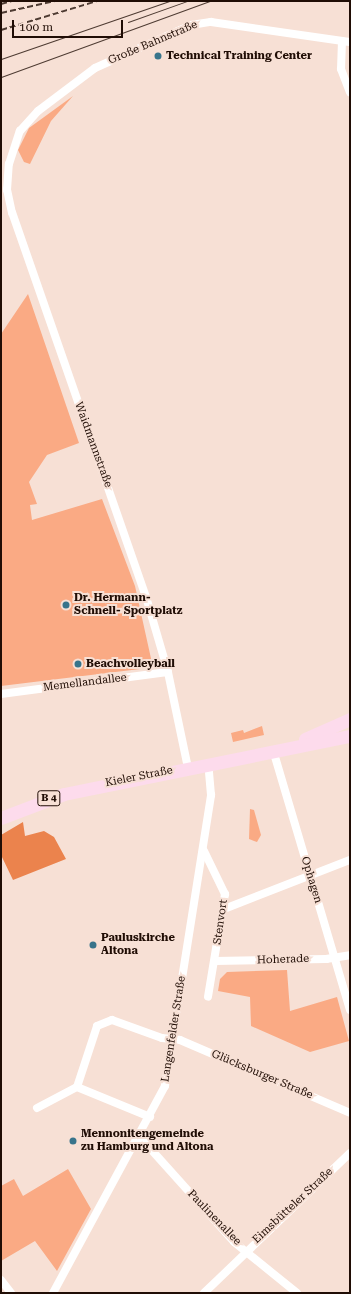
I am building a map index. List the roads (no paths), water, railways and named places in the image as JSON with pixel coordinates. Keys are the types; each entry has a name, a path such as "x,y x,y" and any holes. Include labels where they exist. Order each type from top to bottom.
{"main road":[{"name":"Kieler Straße","path":"277,749 350,719"},
{"name":"Kieler Straße","path":"1,818 47,798 208,763 350,736"}],"street":[{"name":"Große Bahnstraße","path":"24,126 38,111 96,68 198,23 346,42"},
{"path":"346,42 341,69 350,92"},
{"name":"Waidmannstraße","path":"24,126 5,164 7,190 12,213 146,597 168,672 188,768"},
{"name":"Memellandallee","path":"1,694 168,672"},
{"name":"Ophagen","path":"277,749 310,875 350,1010"},
{"name":"Langenfelder Straße","path":"53,1293 150,1117 165,1086 204,851 211,796 208,763"},
{"name":"Stenvort","path":"204,851 221,879 225,894 224,909 208,997"},
{"path":"224,909 350,860"},
{"name":"Hoherade","path":"215,962 335,958 350,955"},
{"name":"Glücksburger Straße","path":"77,1088 97,1026 103,1022 115,1020 173,1040 350,1113"},
{"path":"38,1108 77,1088 150,1117"},
{"name":"Paulinenallee","path":"139,1136 234,1242 247,1250 297,1293"},
{"name":"Eimsbütteler Straße","path":"204,1293 247,1250 350,1154"},
{"path":"1,1280 11,1293"}],"tram line":[{"path":"1,59 169,1"},
{"path":"128,22 187,1"},
{"path":"1,77 210,1"}],"railway":[{"path":"1,4 12,1"},
{"path":"1,13 55,1"},
{"path":"1,30 97,1"}],"place":[{"name":"Technical Training Center","path":"158,56"},
{"name":"Dr. Hermann- Schnell- Sportplatz","path":"66,605"},
{"name":"Beachvolleyball","path":"78,664"},
{"name":"Pauluskirche Altona","path":"93,945"},
{"name":"Mennonitengemeinde zu Hamburg und Altona","path":"73,1141"}]}
